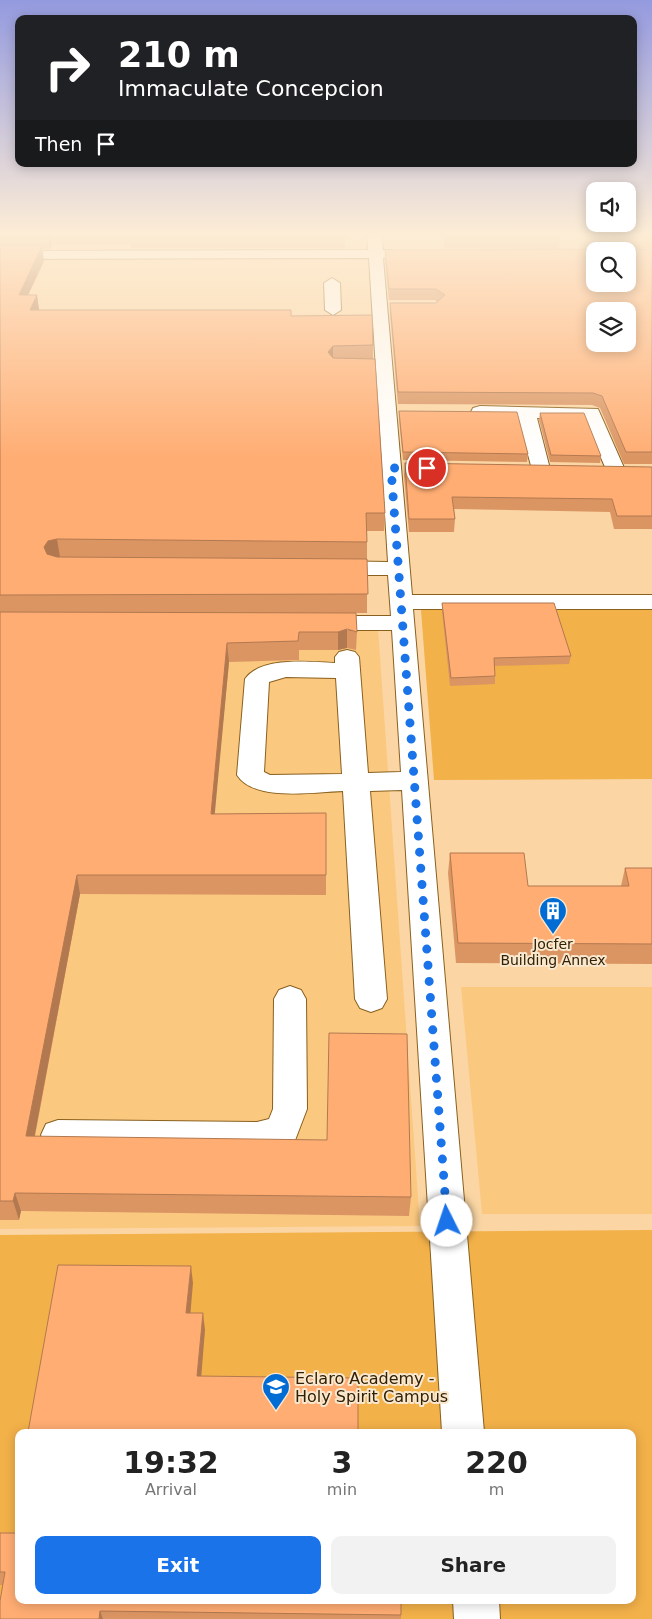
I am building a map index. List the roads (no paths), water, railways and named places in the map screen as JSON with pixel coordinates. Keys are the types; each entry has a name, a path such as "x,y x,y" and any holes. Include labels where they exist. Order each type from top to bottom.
{"street":[{"path":"389,308 376,368 395,412 400,468 399,568 463,1429"},
{"path":"460,412 591,413 615,470"},
{"path":"526,412 540,469"},
{"path":"310,568 399,568"},
{"path":"295,623 402,612 652,602"},
{"path":"371,999 356,781 347,664 274,670 262,673 257,679 250,775 257,780 269,784 356,781 414,781"},
{"path":"58,1135 257,1137 282,1132 290,1110 290,999"},
{"path":"476,1604 477,1619"}],"place":[{"name":"Jocfer Building Annex","path":"553,935"},
{"name":"Eclaro Academy - Holy Spirit Campus","path":"276,1411"}]}
